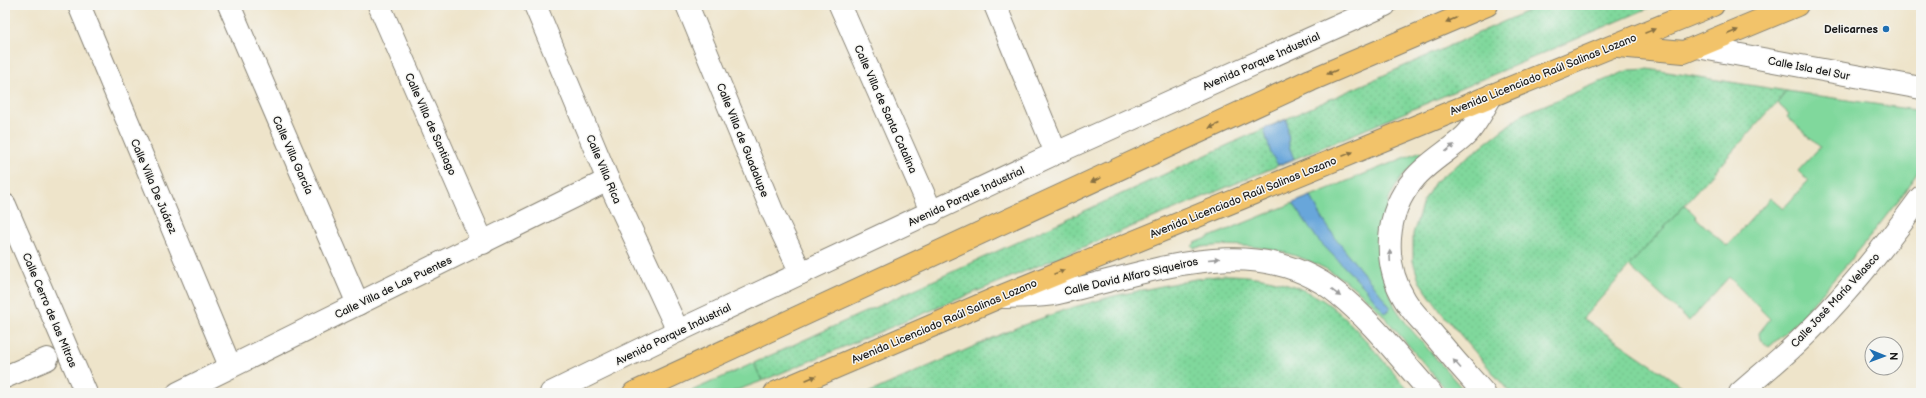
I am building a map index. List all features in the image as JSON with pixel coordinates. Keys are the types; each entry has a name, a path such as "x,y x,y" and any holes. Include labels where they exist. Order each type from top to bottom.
{"main road":[{"path":"634,393 1312,80 1487,5"},
{"name":"Avenida Licenciado Raúl Salinas Lozano","path":"775,393 997,298 1614,46 1669,13 1713,5"},
{"path":"1614,46 1684,52 1797,5"},
{"path":"1669,13 1684,36 1696,47"}],"street":[{"name":"Calle Villa De Juárez","path":"79,5 230,366"},
{"name":"Calle Villa García","path":"229,5 358,304"},
{"name":"Calle Villa de Santiago","path":"379,5 483,243"},
{"name":"Calle Villa Rica","path":"535,5 608,180 678,331"},
{"name":"Calle Villa de Guadalupe","path":"688,5 773,213 801,273"},
{"name":"Calle Villa de Santa Catalina","path":"840,5 932,213"},
{"path":"995,5 1056,153"},
{"name":"Avenida Parque Industrial","path":"551,393 678,331 932,213 1056,153 1385,5"},
{"name":"Calle Isla del Sur","path":"1696,47 1921,88"},
{"path":"1484,393 1450,357 1405,301 1396,281 1390,261 1390,235 1394,213 1403,192 1415,177 1467,135 1492,95"},
{"name":"Calle Villa de Las Puentes","path":"178,393 608,180"},
{"name":"Calle José María Velasco","path":"1740,393 1795,345 1834,304 1871,263 1921,197"},
{"name":"Calle Cerro de las Mitras","path":"5,205 86,393"},
{"name":"Calle David Alfaro Siqueiros","path":"997,298 1056,293 1190,261 1224,258 1269,262 1303,273 1337,293 1373,329 1431,393"},
{"path":"5,377 46,359"}],"green space":[{"path":"1541,5 1651,5 1651,7 1371,127 762,381 754,363 1241,139"},
{"path":"1648,69 1787,91 1583,318 1692,393 1510,393 1441,312 1419,281 1413,261 1413,234 1423,202 1435,182 1523,114 1629,70"},
{"path":"1787,91 1921,111 1921,167 1904,193 1861,248 1794,325 1769,347 1760,339 1759,333 1770,319 1729,277 1689,321 1629,266 1685,205 1696,216 1695,217 1727,246 1770,198 1783,209 1808,181 1798,171 1820,147 1787,117 1789,114 1777,103"},
{"path":"1421,151 1422,154 1398,182 1389,199 1382,273 1395,307 1408,326 1466,393 1449,393 1371,302 1345,281 1325,269 1305,259 1284,252 1262,248 1217,246 1194,248 1192,246 1195,243"},
{"path":"1225,275 1239,275 1268,279 1297,288 1324,301 1356,329 1411,393 868,393 1018,327 1067,309 1114,296 1195,279"},
{"path":"754,363 762,381 729,393 687,393"}],"water":[{"path":"1287,119 1289,146 1294,159 1278,165 1271,154 1264,129"},
{"path":"1311,196 1318,211 1337,240 1391,308 1385,313 1365,288 1318,240 1293,203"}],"place":[{"name":"Delicarnes","path":"1886,29"}]}
